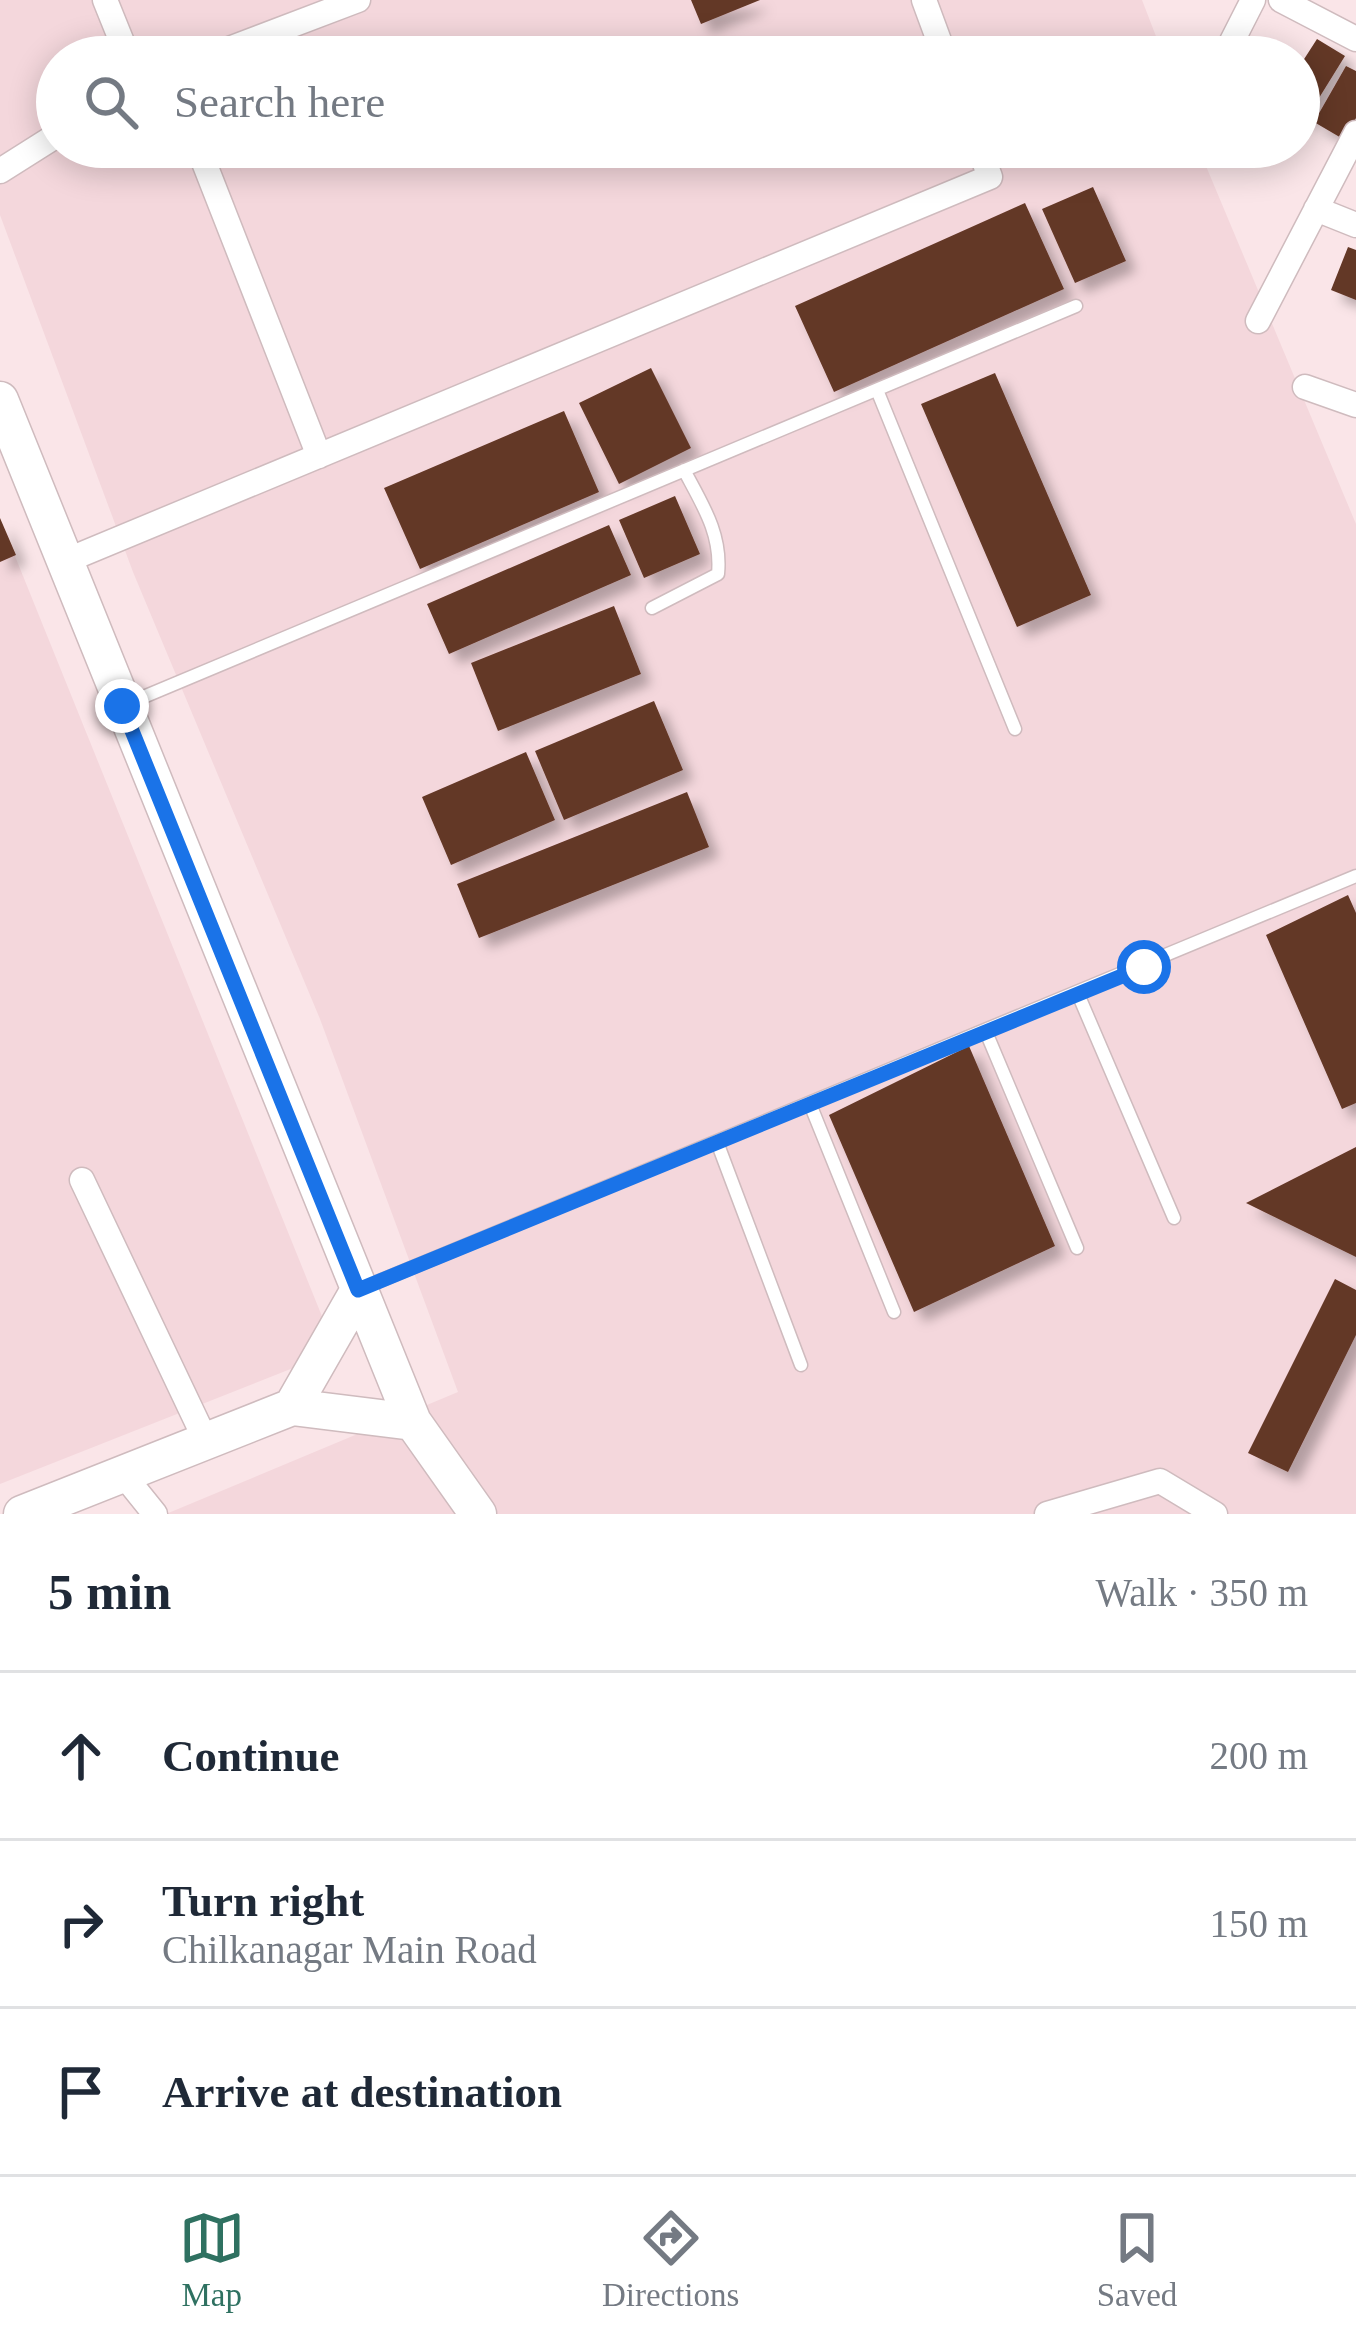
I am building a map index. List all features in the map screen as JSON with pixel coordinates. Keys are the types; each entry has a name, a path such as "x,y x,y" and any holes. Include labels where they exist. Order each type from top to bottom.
{"main road":[{"path":"0,400 413,1422 478,1514"},
{"path":"292,1407 358,1290"},
{"path":"22,1514 292,1407 413,1422"}],"street":[{"path":"105,0 120,36"},
{"path":"263,36 358,0"},
{"path":"923,0 937,36"},
{"path":"1235,36 1253,0"},
{"path":"1281,0 1356,39"},
{"path":"1258,321 1356,134"},
{"path":"0,171 36,148"},
{"path":"206,168 319,456"},
{"path":"63,562 990,177 987,168"},
{"path":"1316,209 1356,225"},
{"path":"1305,387 1356,405"},
{"path":"82,1180 205,1439"},
{"path":"122,1473 154,1514"},
{"path":"1047,1514 1160,1481 1216,1514"}],"lane":[{"path":"122,706 1076,306"},
{"path":"877,390 1015,729"},
{"path":"652,608 718,574 721,551 684,470"},
{"path":"358,1290 1356,876"},
{"path":"1078,994 1174,1218"},
{"path":"986,1032 1077,1248"},
{"path":"810,1105 894,1312"},
{"path":"718,1142 801,1365"}],"shaded area":[{"path":"0,0 1142,0 1156,36 36,36 36,168 1207,168 1356,524 1356,1514 166,1514 458,1392 320,1019 133,572 0,215"},
{"path":"0,519 336,1351 0,1484"}],"building":[{"path":"691,0 760,0 701,24"},
{"path":"1320,41 1345,56 1320,96"},
{"path":"1346,66 1356,71 1356,118 1343,139 1320,126 1320,112"},
{"path":"1093,187 1126,261 1075,283 1042,209"},
{"path":"1025,203 1064,289 834,392 795,306"},
{"path":"1348,247 1356,250 1356,300 1331,290"},
{"path":"651,368 691,448 619,484 579,403"},
{"path":"995,373 1091,595 1017,627 921,404"},
{"path":"564,411 599,492 420,569 384,488"},
{"path":"675,496 700,554 644,578 619,520"},
{"path":"0,518 16,555 0,562"},
{"path":"609,525 631,575 449,654 427,604"},
{"path":"614,606 641,674 498,731 471,663"},
{"path":"654,701 683,770 564,820 535,751"},
{"path":"526,752 555,820 451,865 422,797"},
{"path":"687,792 709,847 479,938 457,884"},
{"path":"1348,895 1356,913 1356,1103 1342,1109 1266,935"},
{"path":"969,1046 1055,1246 914,1312 829,1115"},
{"path":"1356,1147 1356,1257 1246,1203"},
{"path":"1335,1279 1356,1290 1356,1335 1288,1472 1248,1453"}],"route":[{"path":"122,706 358,1290 1144,967"}]}
